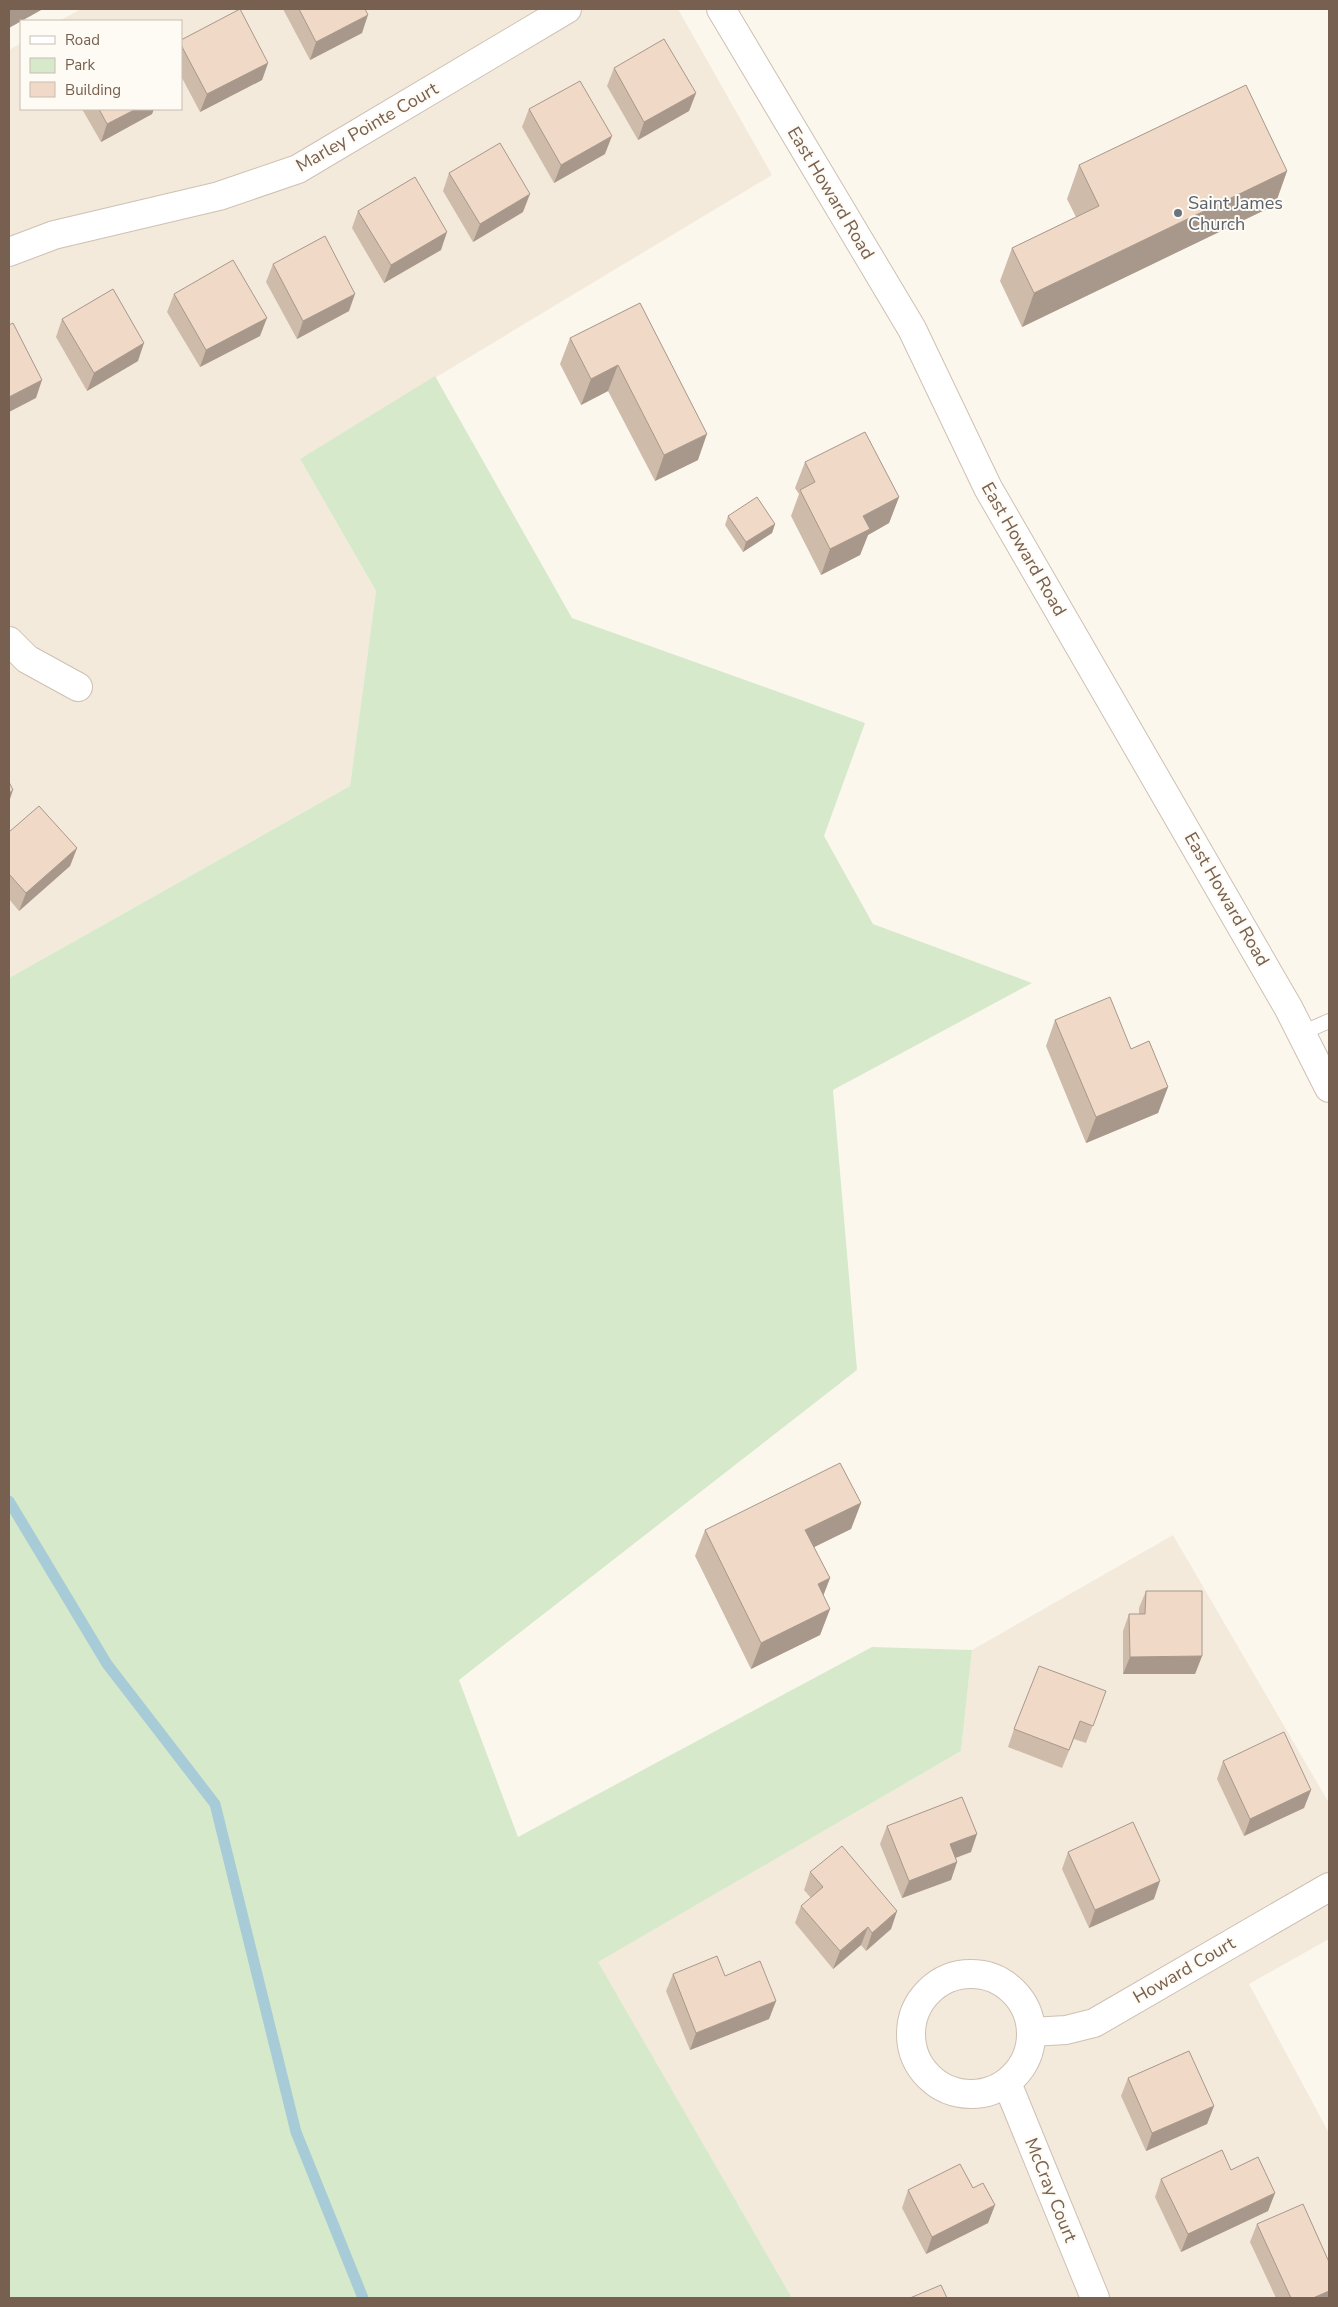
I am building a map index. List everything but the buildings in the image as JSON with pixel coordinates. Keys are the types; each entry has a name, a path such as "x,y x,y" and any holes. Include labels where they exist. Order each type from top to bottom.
{"street":[{"name":"Marley Pointe Court","path":"9,252 54,235 219,196 298,169 568,9"},
{"name":"East Howard Road","path":"721,9 912,329 988,488 1175,808 1302,1033 1329,1088"},
{"path":"9,640 27,659 78,687"},
{"name":"Howard Court","path":"1032,2032 1066,2030 1094,2023 1329,1887"},
{"path":"975,1973 1003,1983 1024,2004 1032,2032 1026,2060 1007,2083 980,2095 951,2092 927,2077 912,2051 911,2022 923,1996 947,1978 975,1973"},
{"name":"McCray Court","path":"1007,2083 1095,2298 1116,2298"}],"lane":[{"path":"1302,1033 1329,1021"}],"shaded area":[{"path":"81,9 678,9 772,175 300,459 376,591 350,786 9,978 9,50 20,44 20,110 182,110 182,20 61,20"},
{"path":"1173,1535 1329,1803 1329,1939 1249,1984 1329,2133 1329,2298 792,2298 597,1962 961,1751 972,1650"}],"green space":[{"path":"435,376 572,618 865,723 824,836 873,924 1032,983 833,1090 857,1370 459,1680 518,1837 872,1647 972,1650 961,1751 598,1962 792,2298 9,2298 9,978 350,786 376,591 300,459"}],"waterway":[{"path":"9,1501 107,1664 215,1804 296,2132 363,2298"}],"place":[{"name":"Saint James Church","path":"1178,213"}]}
